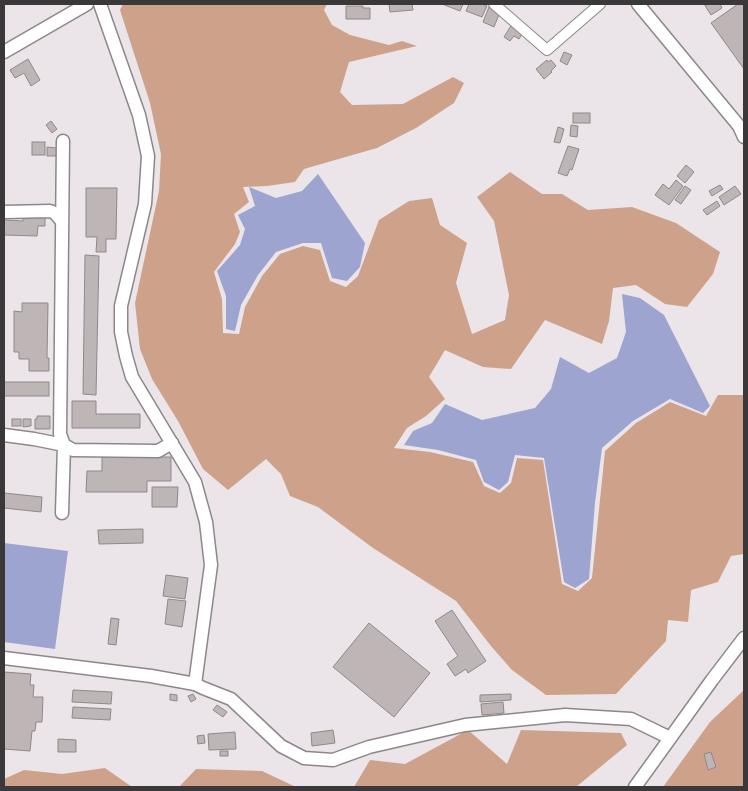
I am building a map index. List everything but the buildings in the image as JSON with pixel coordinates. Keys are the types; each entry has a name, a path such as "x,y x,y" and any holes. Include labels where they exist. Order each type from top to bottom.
{"street":[{"path":"4,52 87,4"},
{"path":"100,4 139,115 148,156 145,204 121,306 121,332 132,377 195,482 206,522 211,565 195,684"},
{"path":"494,4 547,50 600,4"},
{"path":"505,13 512,4"},
{"path":"638,4 739,126 744,137"},
{"path":"62,513 64,445 60,434 63,141"},
{"path":"4,212 50,211 55,213 61,220"},
{"path":"4,435 64,445 73,450 158,450 172,443"},
{"path":"635,787 744,638"},
{"path":"4,658 150,676 195,684 231,699 281,746 304,758 333,760 368,747 465,725 565,715 631,719 670,738"}],"shaded area":[{"path":"123,4 327,4 324,10 332,25 350,35 389,45 402,41 417,46 349,62 340,92 352,105 403,104 453,77 464,83 454,103 416,128 377,148 304,169 295,182 243,187 249,202 234,214 240,232 235,244 214,272 222,299 223,333 239,334 245,307 262,276 280,254 303,246 320,250 330,281 346,287 358,276 379,220 409,201 432,198 440,225 467,243 456,283 472,334 505,320 509,295 494,221 477,197 510,172 542,194 562,194 588,210 632,207 676,223 720,252 713,274 687,307 665,304 636,285 613,288 609,321 602,344 545,320 511,369 483,367 445,350 429,377 445,399 426,416 407,428 394,448 430,452 473,462 484,486 500,493 511,483 517,458 543,460 562,584 578,591 592,578 605,451 636,423 670,402 706,416 718,395 744,395 744,554 731,556 718,582 691,590 688,622 668,620 666,641 616,694 546,695 512,670 456,601 373,548 318,507 290,496 281,474 266,459 228,490 203,469 178,421 152,379 140,349 135,303 159,191 161,154 150,103 120,10"},
{"path":"744,690 744,787 663,787 710,722"},
{"path":"468,730 507,764 521,730 621,733 627,745 576,787 354,787 370,760 405,764"},
{"path":"105,768 132,787 4,787 4,779 24,770 62,774"},
{"path":"196,769 262,771 296,787 179,787"}],"water":[{"path":"318,174 365,243 360,267 347,281 332,278 321,243 303,243 276,252 258,275 241,305 235,331 226,329 226,296 217,271 240,245 245,229 238,215 255,206 249,187 276,198 302,191"},
{"path":"622,294 640,298 664,315 710,406 703,413 670,399 633,421 602,448 595,503 589,579 575,588 564,582 544,458 515,455 508,482 499,490 484,482 476,460 438,450 404,445 413,431 432,423 445,404 482,420 535,408 551,389 560,357 589,373 617,358 626,332"},
{"path":"4,543 68,551 55,649 4,642"}]}
